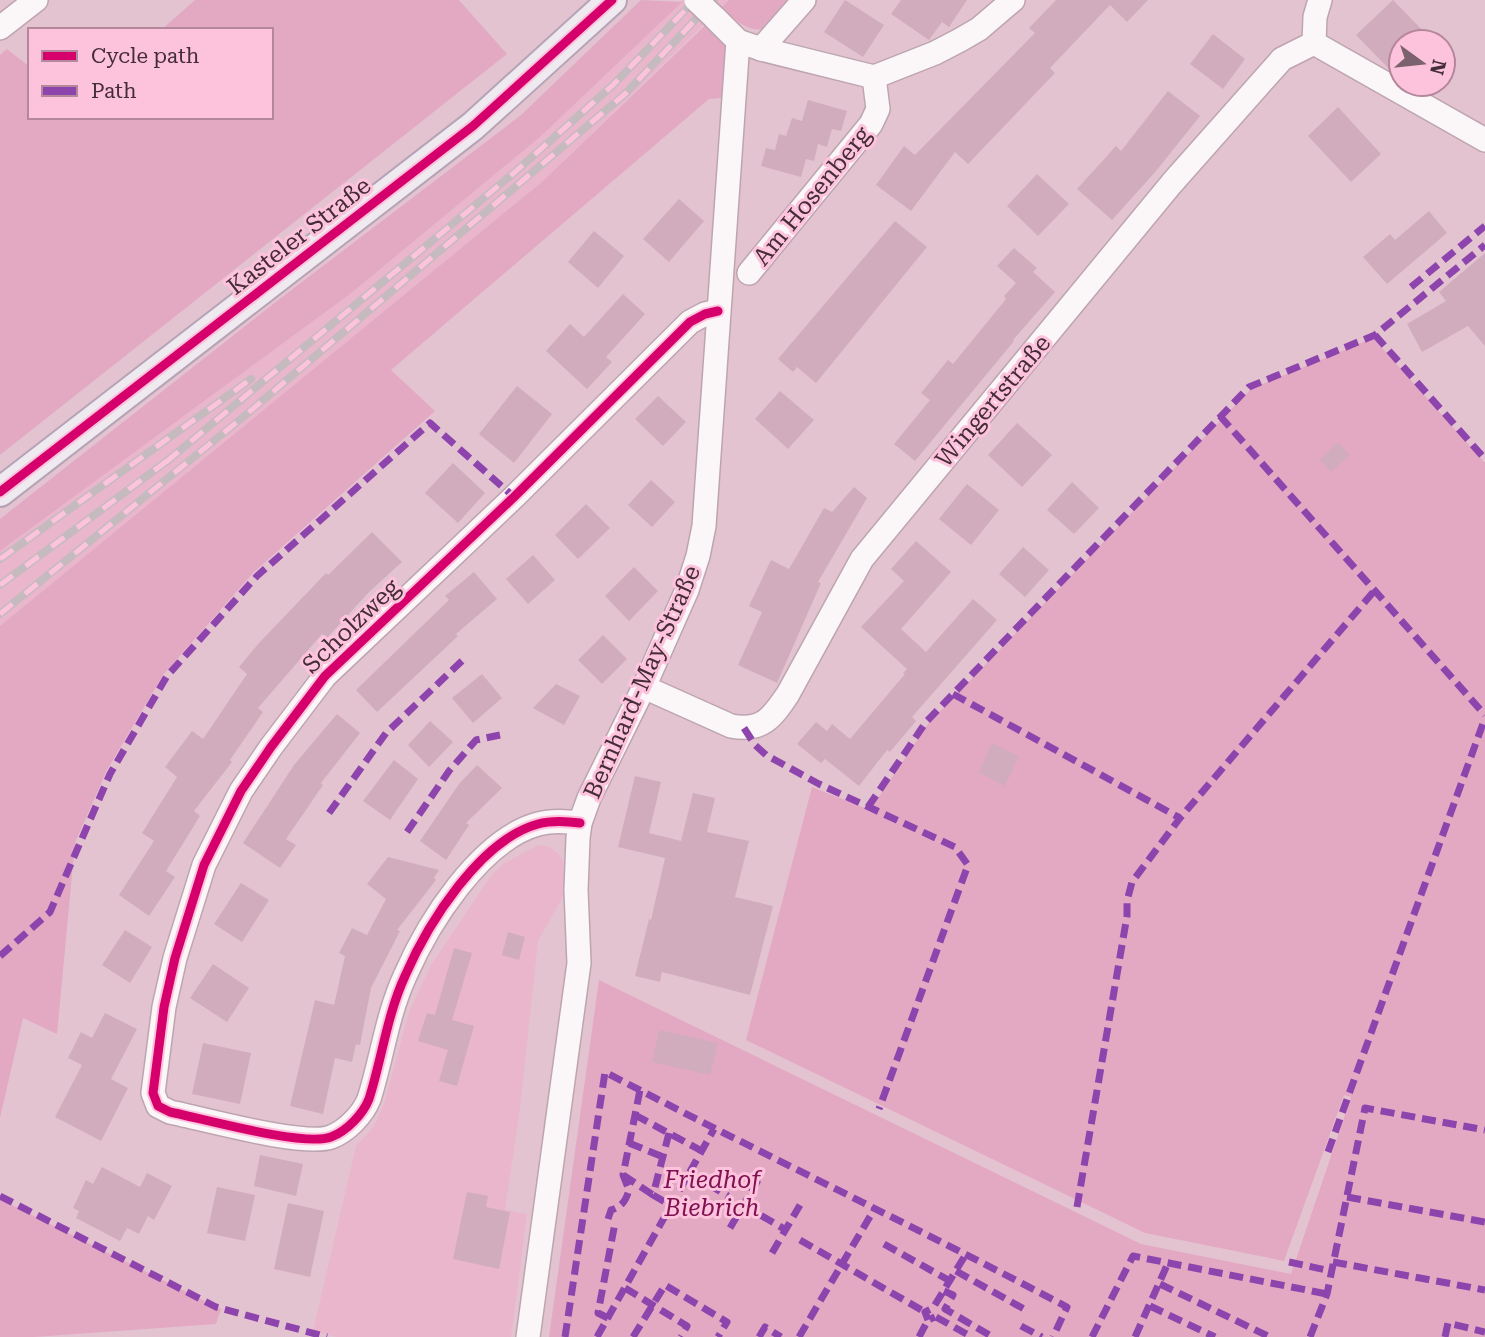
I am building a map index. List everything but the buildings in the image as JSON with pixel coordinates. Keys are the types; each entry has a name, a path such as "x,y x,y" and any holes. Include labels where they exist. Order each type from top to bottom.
{"main road":[{"name":"Kasteler Straße","path":"0,492 473,126 612,0"}],"street":[{"path":"0,28 36,0"},
{"path":"696,0 738,41 874,77 960,40 979,29 1013,0"},
{"path":"761,49 804,0"},
{"path":"1320,0 1315,17 1314,43 1485,140"},
{"name":"Bernhard-May-Straße","path":"528,1337 579,963 576,890 580,823 589,798 644,687 687,590 704,526 738,41"},
{"name":"Wingertstraße","path":"644,687 731,726 756,726 774,715 788,695 862,559 1172,183 1282,59 1314,43"},
{"name":"Am Hosenberg","path":"750,274 871,124 878,109 874,77"},
{"name":"Scholzweg","path":"580,823 547,822 516,832 487,853 459,887 428,931 404,977 388,1023 369,1099 366,1107 350,1125 331,1137 306,1140 170,1112 158,1106 153,1093 164,1007 175,958 204,865 242,791 271,747 326,676 514,497 690,322 718,311"}],"shaded area":[{"path":"683,0 729,0 543,181 0,626 0,551 350,294 540,137"},
{"path":"538,845 549,847 558,853 563,861 565,893 538,941 520,1108 505,1210 527,1214 511,1337 337,1337 313,1331 356,1146 374,1126 384,1104 409,1012 431,965 491,876 503,864"}],"green space":[{"path":"195,0 459,0 507,54 0,455 0,55 7,49 28,65 28,119 273,119 273,28 163,28"},
{"path":"641,0 682,2 540,137 350,294 0,551 0,519 277,301 521,115"},
{"path":"729,0 789,0 770,25 755,29 742,25 721,8"},
{"path":"714,17 738,41 734,97 709,99 391,370 435,411 254,572 163,675 107,770 75,843 57,1034 23,1018 0,1118 0,626 543,181"},
{"name":"Friedhof Biebrich","path":"1373,338 1485,463 1485,1337 549,1337 599,980 1141,1244 1291,1274 1351,1097 1344,1095 1284,1261 1145,1233 746,1040 812,787 870,810 928,724 1251,389"},
{"path":"0,1199 221,1309 216,1324 0,1337"}],"railway":[{"path":"166,462 515,172 613,85 695,0"},
{"path":"0,614 242,418 625,94 714,0"},
{"path":"0,559 251,379"},
{"path":"0,585 171,458"}],"marked path":[{"path":"1411,287 1485,226"},
{"path":"868,807 926,722 1249,387 1375,335 1485,245"},
{"path":"1375,335 1485,459"},
{"path":"1220,416 1485,715"},
{"path":"0,956 50,912 110,774 167,676 257,576 430,423 514,497"},
{"path":"1077,1207 1132,882 1180,818 1375,590"},
{"path":"329,813 386,733 465,658"},
{"path":"953,694 1180,818"},
{"path":"1328,1152 1485,718"},
{"path":"744,728 755,745 766,755 819,784 955,847 968,865 879,1109"},
{"path":"407,832 449,771 476,740 500,735"},
{"path":"565,1337 605,1072 1067,1307 1053,1337"},
{"path":"608,1219 611,1210 623,1203 629,1190 623,1175 640,1090"},
{"path":"1310,1337 1327,1294 1365,1108 1485,1130"},
{"path":"635,1115 702,1151"},
{"path":"597,1337 714,1129"},
{"path":"669,1133 653,1195 672,1206"},
{"path":"629,1143 663,1157"},
{"path":"690,1174 728,1196"},
{"path":"623,1175 653,1195"},
{"path":"730,1228 758,1180"},
{"path":"0,1196 216,1307 327,1337"},
{"path":"1347,1197 1485,1222"},
{"path":"743,1205 786,1230"},
{"path":"772,1253 800,1205"},
{"path":"799,1337 875,1208"},
{"path":"608,1318 598,1313 615,1223"},
{"path":"800,1240 925,1312"},
{"path":"884,1244 950,1281"},
{"path":"928,1320 925,1312 933,1308 966,1254"},
{"path":"1092,1337 1133,1256 1327,1294"},
{"path":"1289,1262 1331,1271"},
{"path":"1333,1262 1485,1290"},
{"path":"1135,1337 1168,1263"},
{"path":"956,1271 1024,1309"},
{"path":"1160,1284 1270,1337"},
{"path":"633,1337 665,1285 727,1322 718,1337"},
{"path":"625,1288 687,1326 681,1337"},
{"path":"944,1291 953,1295 945,1309 991,1336"},
{"path":"1150,1306 1215,1337"},
{"path":"919,1337 928,1320 935,1317"},
{"path":"936,1317 972,1337"},
{"path":"1445,1337 1448,1323 1485,1332"},
{"path":"1021,1326 1042,1337"},
{"path":"759,1337 765,1327 781,1337"}],"cycle path":[{"path":"0,492 473,126 612,0"},
{"path":"580,823 548,822 517,833 496,847 458,886 427,932 405,976 394,1006 369,1099 359,1116 343,1131 331,1137 299,1138 229,1126 170,1112 158,1106 153,1093 164,1007 175,958 204,865 241,791 271,747 325,676 514,497 690,322 718,311"}]}
